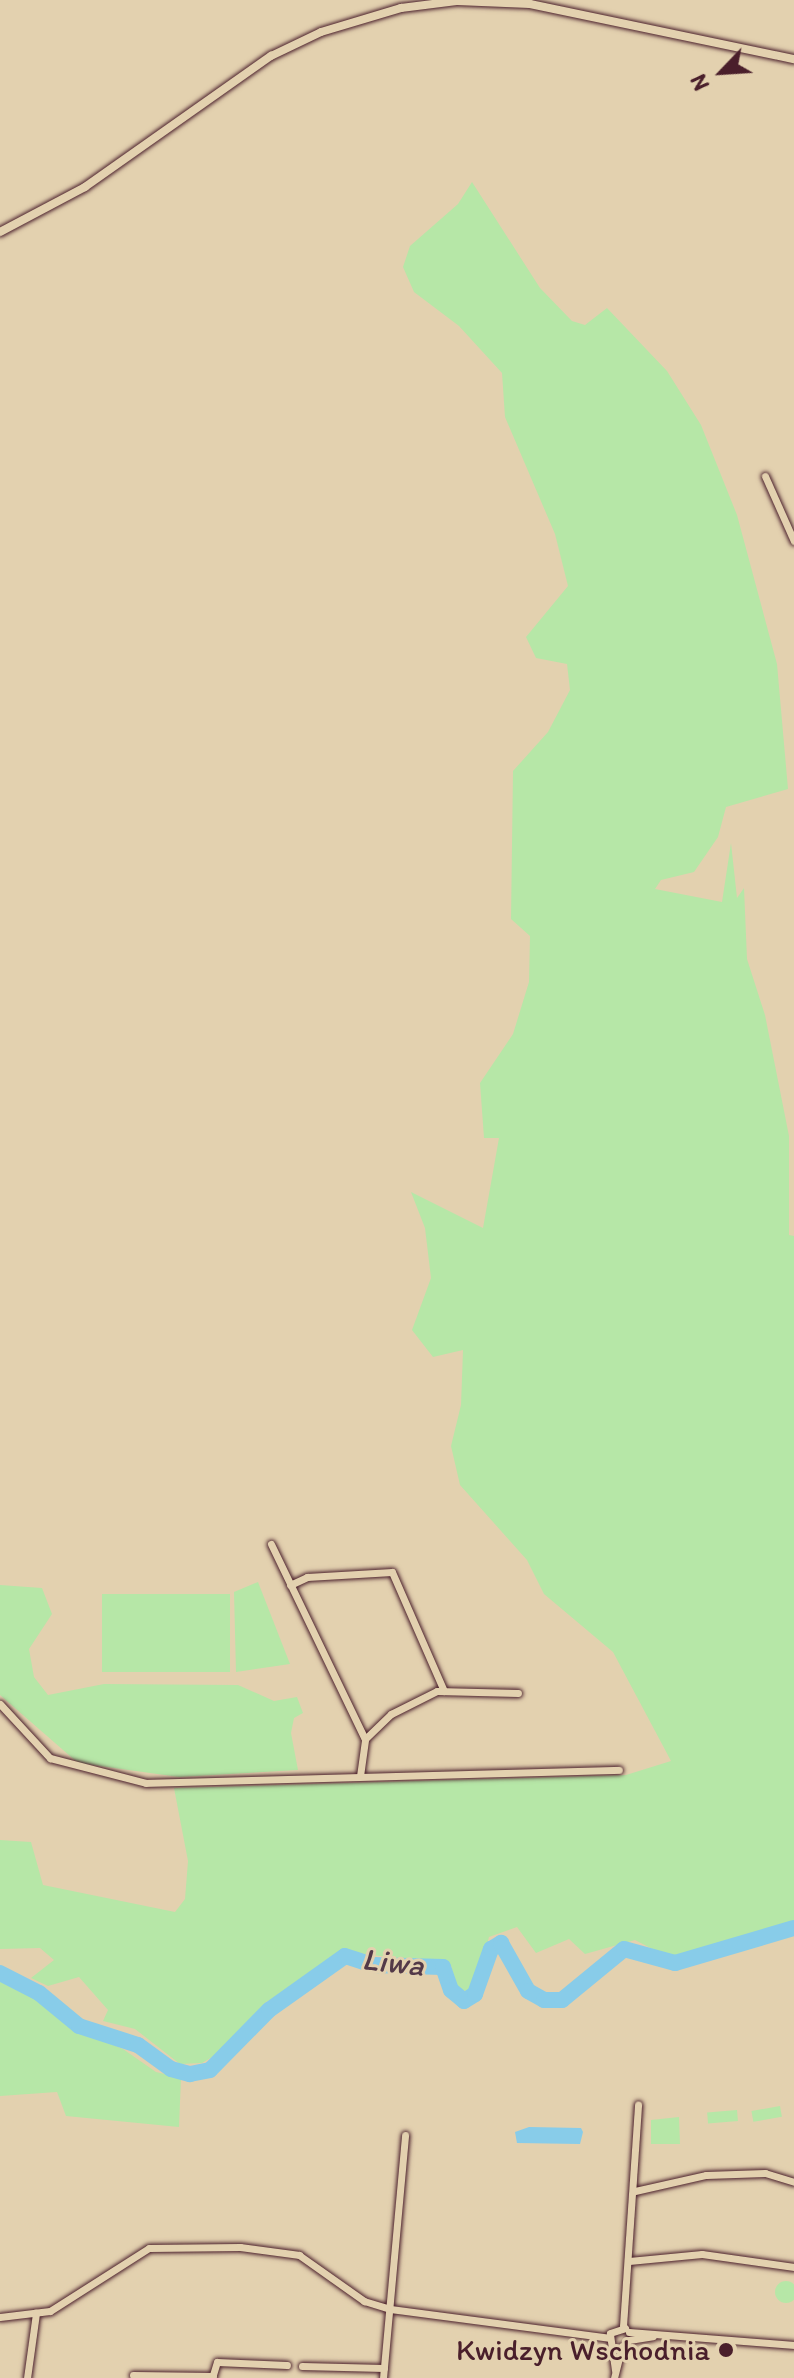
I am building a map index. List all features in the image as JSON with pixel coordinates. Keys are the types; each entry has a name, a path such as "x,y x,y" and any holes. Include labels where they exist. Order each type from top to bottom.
{"street":[{"path":"0,232 85,187 271,56 321,32 401,8 478,1 544,6 794,59"},
{"path":"765,476 794,541"},
{"path":"271,1544 365,1739 360,1776"},
{"path":"290,1585 307,1577 392,1572 444,1691"},
{"path":"365,1739 391,1714 444,1691 518,1693"},
{"path":"0,1704 42,1754 125,1780 165,1783 619,1770"},
{"path":"0,2317 36,2313 73,2299 130,2255 176,2246 299,2255 364,2301 390,2309 615,2343 627,2333 638,2105"},
{"path":"383,2378 405,2135"},
{"path":"635,2191 706,2175 765,2173 794,2182"},
{"path":"629,2261 702,2254 794,2267"},
{"path":"27,2378 36,2313"},
{"path":"615,2374 613,2328 655,2336 794,2345"},
{"path":"133,2375 212,2377 217,2362 287,2365"},
{"path":"302,2366 384,2368"}],"green space":[{"path":"472,182 540,288 572,321 585,325 607,308 667,371 701,425 737,515 777,664 788,789 726,807 718,837 694,872 661,880 655,889 722,902 731,843 737,898 744,888 747,959 765,1015 789,1136 789,1235 794,1236 794,1927 668,1957 635,1940 585,1954 569,1939 536,1953 517,1927 489,1937 478,1977 467,1991 458,1990 451,1966 351,1952 324,1962 311,1978 266,2002 217,2054 202,2063 180,2064 135,2029 103,2021 108,2010 79,1977 48,1986 31,1978 54,1960 40,1948 0,1949 0,1840 31,1842 43,1885 175,1912 185,1899 188,1861 174,1788 626,1775 671,1761 613,1652 544,1594 527,1560 460,1485 451,1446 461,1405 463,1350 433,1357 412,1330 431,1278 425,1228 411,1192 483,1228 499,1138 484,1138 480,1083 513,1034 529,982 530,936 511,919 513,771 548,732 570,690 567,664 536,658 526,637 568,586 555,534 505,417 502,373 459,326 414,292 403,267 410,246 458,204"},
{"path":"258,1582 290,1664 236,1672 234,1592"},
{"path":"0,1585 42,1588 52,1614 29,1649 34,1677 48,1695 104,1684 238,1685 274,1701 297,1697 303,1713 294,1718 291,1733 298,1770 179,1777 78,1763 0,1695"},
{"path":"102,1594 230,1594 230,1672 102,1672"},
{"path":"0,1978 19,1985 75,2029 123,2049 156,2072 181,2078 179,2127 66,2116 57,2092 0,2096"},
{"path":"780,2106 782,2117 753,2122 751,2111"},
{"path":"737,2110 738,2121 708,2124 707,2113"},
{"path":"679,2117 680,2144 651,2144 651,2120"},
{"path":"786,2281 797,2292 786,2303 775,2292"}],"water":[{"path":"529,2127 581,2128 583,2132 580,2144 517,2143 515,2132"}],"waterway":[{"name":"Liwa","path":"0,1973 39,1993 79,2026 138,2045 171,2069 190,2074 210,2070 269,2010 345,1956 373,1965 443,1967 451,1990 464,2001 475,1994 491,1949 501,1943 528,1991 544,2000 562,2000 624,1949 675,1963 794,1928"}],"place":[{"name":"Kwidzyn Wschodnia","path":"726,2350"}]}
